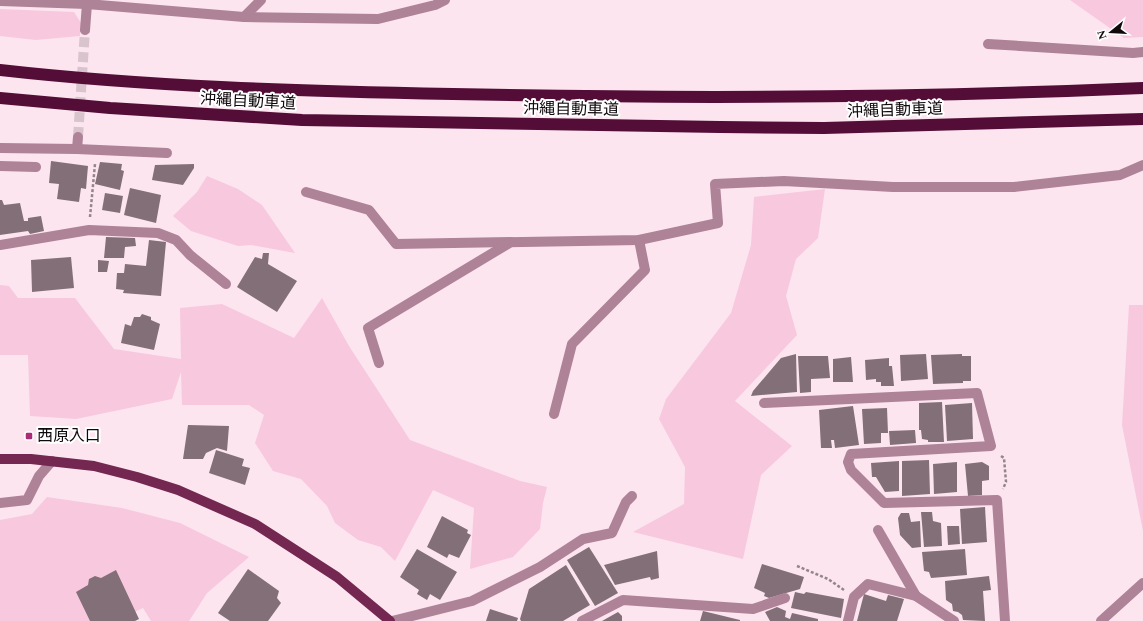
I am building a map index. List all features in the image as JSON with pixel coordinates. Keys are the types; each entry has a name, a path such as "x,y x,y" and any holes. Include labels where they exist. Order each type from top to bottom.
{"highway":[{"name":"沖縄自動車道","path":"0,70 67,78 291,90 547,96 736,97 1046,92 1143,88"},
{"name":"沖縄自動車道","path":"0,98 110,108 309,120 824,128 1143,118"}],"main road":[{"path":"0,459 31,459 94,466 137,477 178,490 255,524 337,577 391,621"}],"street":[{"path":"244,17 261,0"},
{"path":"0,1 87,4 244,17 378,19 435,5 445,0"},
{"path":"85,30 87,4"},
{"path":"988,44 1143,52"},
{"path":"77,149 78,137"},
{"path":"0,148 77,149 167,153"},
{"path":"306,192 369,210 396,244 639,240 718,223 715,184 784,181 893,187 1014,188 1120,175 1143,165"},
{"path":"0,166 36,167"},
{"path":"0,245 89,230 158,232 176,240 190,255 226,284"},
{"path":"554,414 572,344 645,270 639,240"},
{"path":"378,363 368,328 511,242"},
{"path":"764,403 977,393 991,446 851,454 848,462 851,470 884,503 997,500 1005,621"},
{"path":"0,503 27,500 39,476 52,461"},
{"path":"391,621 472,601 540,567 582,539 612,533 626,502 632,496"},
{"path":"878,530 916,596"},
{"path":"1101,621 1143,583"},
{"path":"848,621 854,596 868,584 916,596 954,621"},
{"path":"582,621 623,600 753,609 785,598"}],"path":[{"path":"89,230 97,150"},
{"path":"991,446 1004,458 1006,482 997,500"},
{"path":"797,566 828,579 854,596"}],"shaded area":[{"path":"1070,0 1143,0 1143,37 1124,38"},
{"path":"0,9 74,12 81,23 80,36 36,40 0,36"},
{"path":"207,176 238,189 262,205 295,253 251,245 238,246 191,231 173,216 197,192"},
{"path":"825,189 818,238 796,259 786,296 797,335 735,401 792,446 761,475 743,559 633,532 684,504 685,467 659,419 666,399 731,313 751,245 754,197"},
{"path":"0,285 9,286 18,298 75,298 114,349 181,359 180,308 222,304 294,338 322,298 349,346 410,440 520,481 547,487 543,503 540,529 513,557 470,569 474,508 433,490 395,561 381,547 358,540 335,523 327,506 301,479 273,471 255,443 264,415 249,405 182,405 181,372 172,399 76,419 30,416 28,355 0,355"},
{"path":"1129,305 1143,305 1143,531 1122,425"},
{"path":"47,497 122,508 180,523 249,557 207,593 189,621 151,621 143,608 116,621 0,621 0,520 32,514"}],"building":[{"path":"51,161 88,166 86,189 81,188 79,202 57,199 59,184 49,183"},
{"path":"100,162 122,164 121,170 124,171 120,190 95,184"},
{"path":"194,164 194,168 183,185 152,180 155,165"},
{"path":"130,188 161,195 156,223 124,215"},
{"path":"105,193 123,196 120,213 102,210"},
{"path":"0,200 2,200 4,205 20,203 24,221 28,221 28,218 41,216 44,231 30,234 28,231 0,235"},
{"path":"106,237 135,238 136,246 125,247 124,258 104,258"},
{"path":"149,240 166,242 161,296 123,293 124,290 116,289 117,273 124,273 125,264 146,266"},
{"path":"263,253 269,253 268,264 297,281 277,312 237,287 255,257 262,259"},
{"path":"71,257 74,288 32,292 31,260"},
{"path":"98,260 109,261 107,272 98,272"},
{"path":"142,314 151,317 151,320 160,324 154,350 121,343 125,324 131,326 134,317 140,317"},
{"path":"796,354 797,392 751,396 753,391 781,358"},
{"path":"926,354 928,379 901,381 900,355"},
{"path":"962,354 962,356 971,356 971,381 963,381 963,383 933,384 931,355"},
{"path":"798,356 828,356 830,378 811,379 811,392 800,393"},
{"path":"851,357 853,382 833,382 833,359"},
{"path":"889,358 889,366 892,366 894,386 881,386 881,382 876,382 876,379 866,380 865,360"},
{"path":"942,402 944,442 928,442 928,440 922,439 921,430 919,430 919,403"},
{"path":"972,403 973,439 947,441 945,405"},
{"path":"853,406 859,445 835,448 834,440 831,440 832,448 821,448 819,410"},
{"path":"887,408 888,433 881,433 881,443 864,444 862,409"},
{"path":"188,425 229,426 227,451 217,448 206,453 203,459 183,459"},
{"path":"915,430 916,443 890,445 889,431"},
{"path":"216,450 244,459 242,466 250,468 245,485 209,473"},
{"path":"929,460 930,494 902,496 902,461"},
{"path":"899,461 899,491 885,492 876,477 872,477 871,463"},
{"path":"957,462 957,492 934,494 933,464"},
{"path":"982,462 989,466 989,480 982,481 982,495 968,496 965,464"},
{"path":"985,507 987,542 962,544 960,509"},
{"path":"921,512 932,512 933,521 941,523 942,546 924,547"},
{"path":"901,513 909,513 911,522 920,521 921,547 912,548 900,535 898,518"},
{"path":"442,516 468,530 467,533 471,535 459,558 449,554 447,558 427,547"},
{"path":"947,526 959,526 960,544 948,545"},
{"path":"589,547 618,593 595,606 567,560"},
{"path":"417,549 457,572 440,600 430,594 427,600 417,594 419,590 400,577"},
{"path":"965,549 967,575 931,578 929,572 924,571 922,552"},
{"path":"657,551 659,578 651,580 650,577 615,585 604,565"},
{"path":"762,564 804,577 800,589 769,598 764,596 765,593 754,588"},
{"path":"566,565 590,605 563,621 521,621 520,619 529,589"},
{"path":"248,569 279,591 277,598 281,603 268,621 230,621 218,613"},
{"path":"116,570 139,619 135,621 90,621 76,592 88,585 89,579 95,576 101,578"},
{"path":"989,576 991,590 983,591 985,621 963,620 962,615 953,611 952,604 946,600 945,581"},
{"path":"795,592 804,594 806,592 844,599 841,618 791,608"},
{"path":"864,594 886,601 888,595 904,599 897,621 857,621"},
{"path":"777,607 786,611 785,617 790,619 792,613 818,619 818,621 770,621 765,612"},
{"path":"490,609 518,618 517,621 486,621"},
{"path":"703,611 740,620 740,621 700,621"},
{"path":"618,612 622,616 622,621 602,621"}],"tunnel":[{"path":"78,137 85,30"}],"place":[{"name":"西原入口","path":"29,436"}]}
